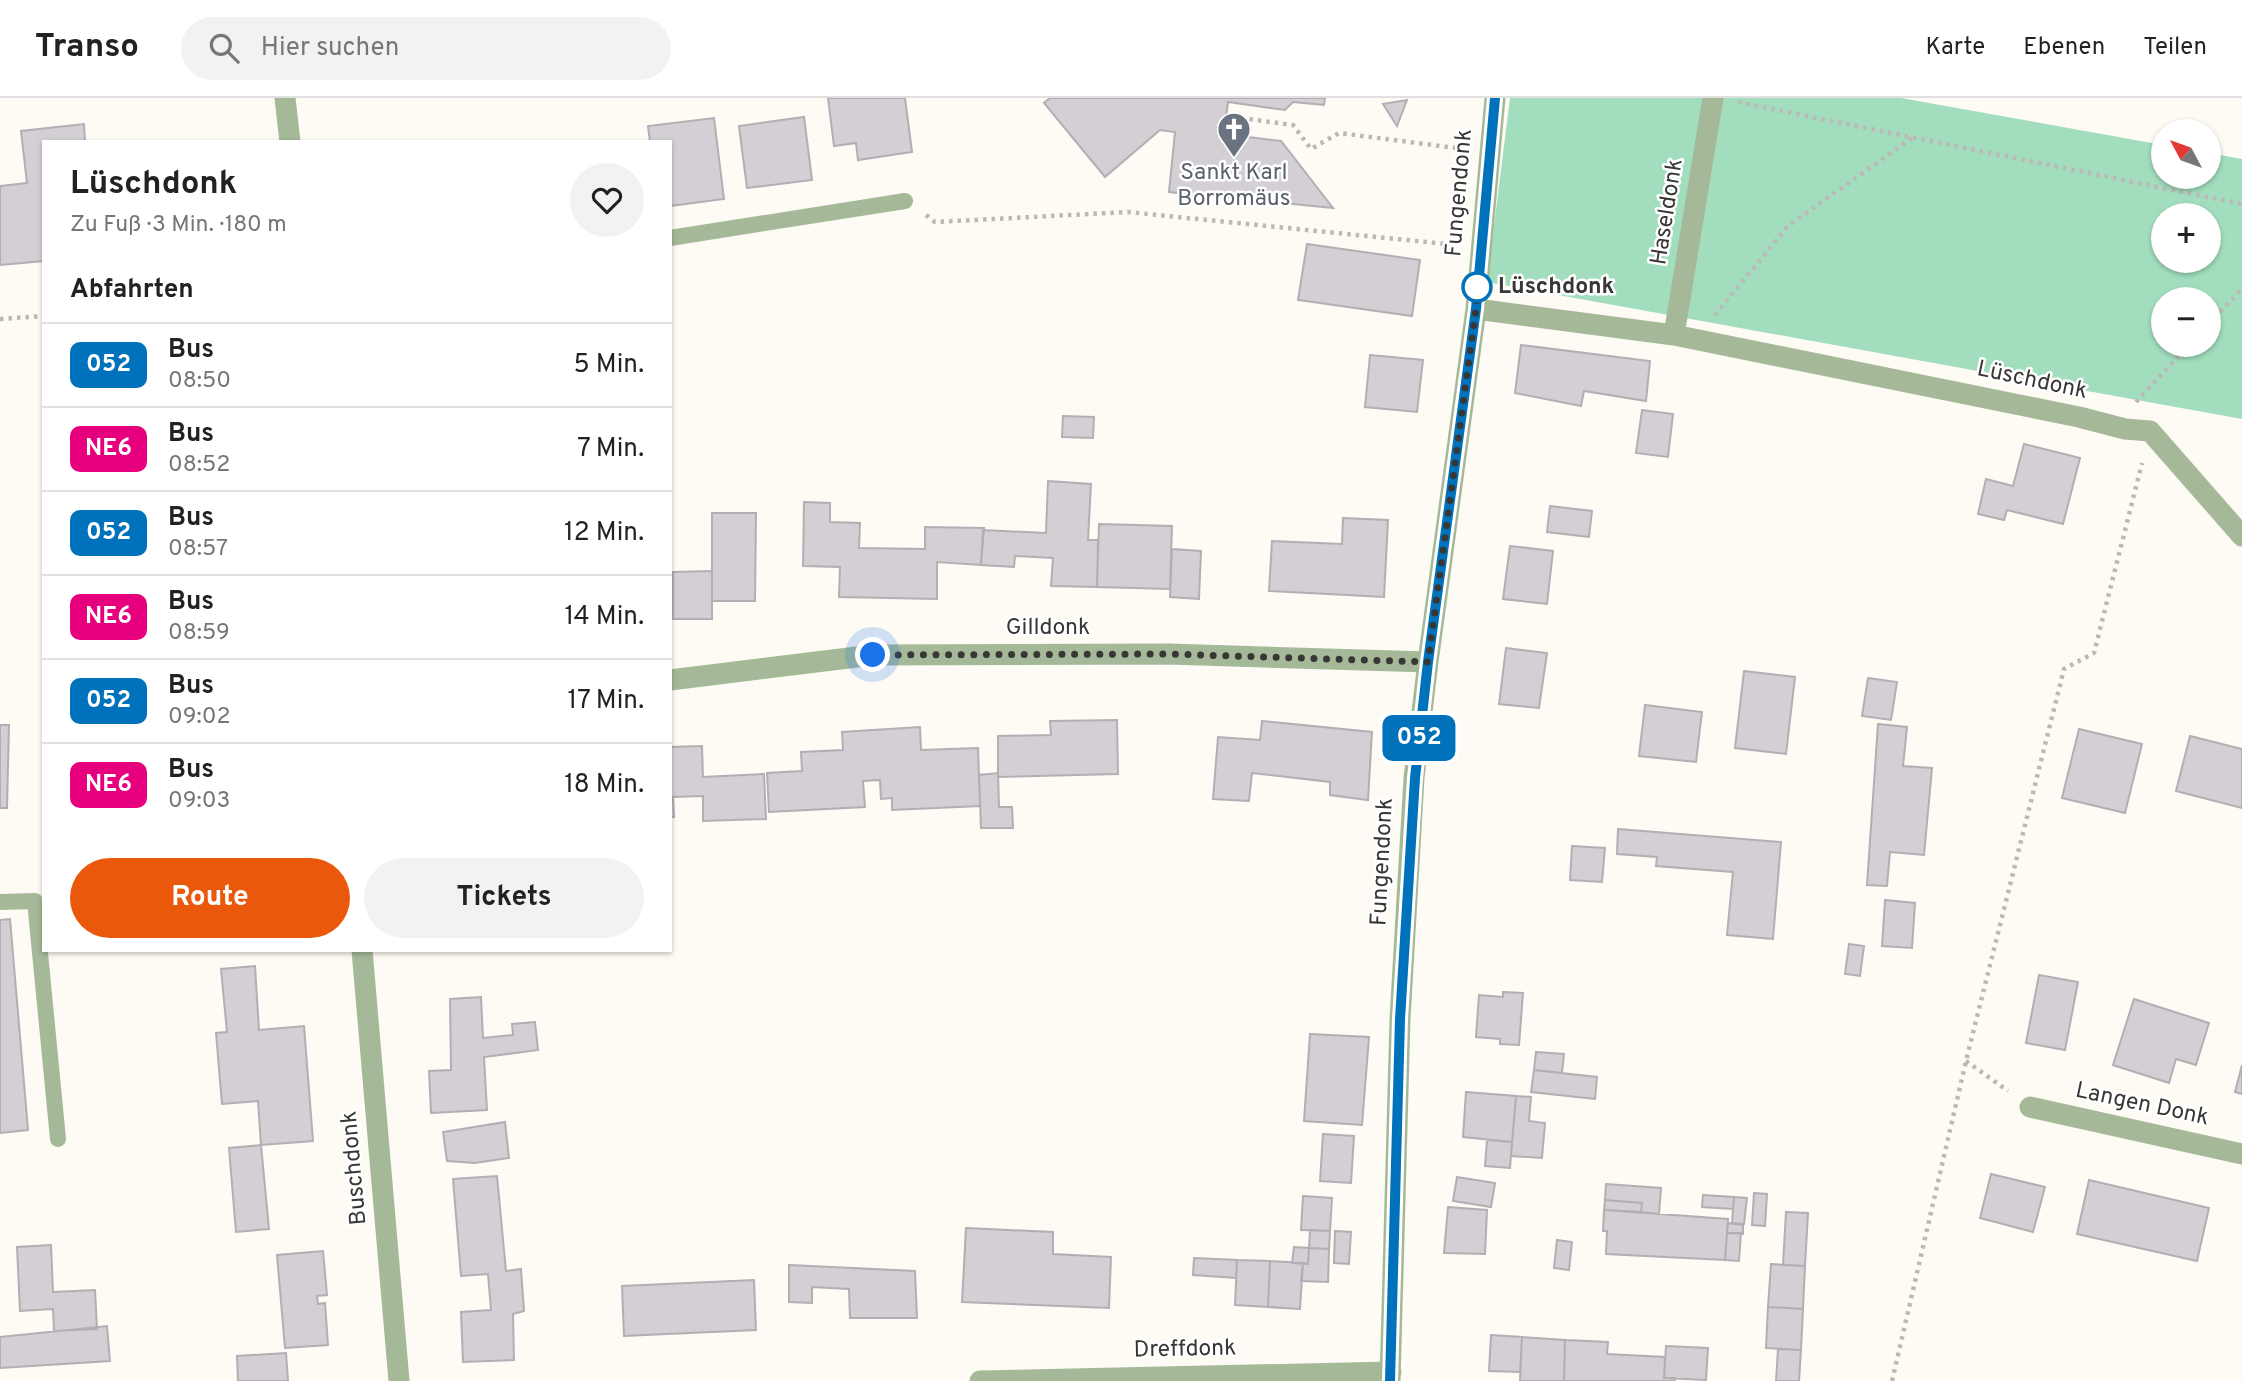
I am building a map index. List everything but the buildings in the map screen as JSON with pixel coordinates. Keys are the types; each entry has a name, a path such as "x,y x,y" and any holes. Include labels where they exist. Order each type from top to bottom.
{"street":[{"path":"285,98 290,140"},
{"name":"Fungendonk","path":"1390,1377 1400,1019 1415,778 1476,309 1495,98"},
{"name":"Haseldonk","path":"1684,338 1722,99"},
{"name":"Lüschdonk","path":"1476,309 1684,338 2079,417 2126,429 2150,431"},
{"path":"2150,431 2242,536"},
{"name":"Gilldonk","path":"672,680 873,655 1168,654 1428,662"},
{"name":"Buschdonk","path":"362,952 399,1381"},
{"name":"Langen Donk","path":"2030,1107 2242,1154"},
{"name":"Dreffdonk","path":"980,1381 1390,1377"}],"lane":[{"path":"672,238 905,201"},
{"path":"0,902 36,901 58,1139"}],"path":[{"path":"1722,99 2242,204"},
{"path":"1241,118 1293,125 1311,149 1339,133 1489,152"},
{"path":"1684,338 1788,226 1914,136"},
{"path":"905,201 935,222 1128,212 1481,248"},
{"path":"2221,311 2242,289"},
{"path":"0,319 42,316"},
{"path":"2126,429 2137,399 2177,357"},
{"path":"1892,1381 1966,1061 2064,669 2094,653 2150,431"},
{"path":"1966,1061 2030,1107"}],"green space":[{"path":"1510,98 1901,98 2151,143 2151,189 2221,189 2221,155 2242,159 2242,419 1487,282"}],"bus line":[{"name":"052","path":"1390,1381 1400,1019 1415,778 1476,309 1495,98"}],"place":[{"name":"Sankt Karl Borromäus","path":"1234,159"},
{"name":"Lüschdonk","path":"1477,287"}],"route":[{"path":"873,655 1168,654 1428,662 1477,287"}]}
